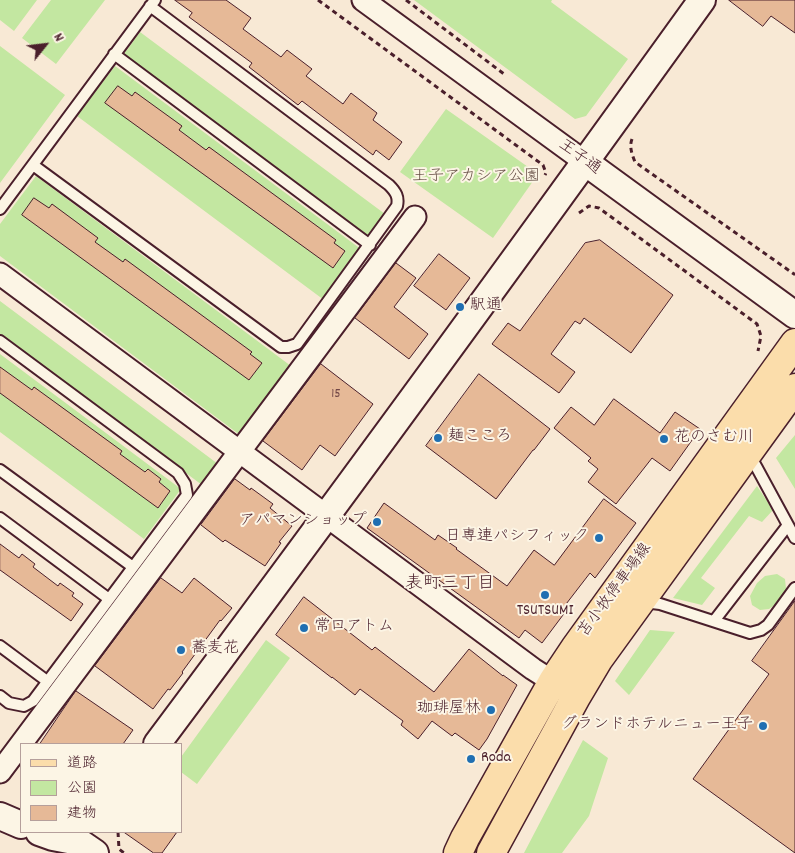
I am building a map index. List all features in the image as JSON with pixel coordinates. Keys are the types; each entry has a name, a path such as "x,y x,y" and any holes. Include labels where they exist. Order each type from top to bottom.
{"main road":[{"name":"苫小牧停車場線","path":"458,853 553,681 580,640 795,344"},
{"name":"苫小牧停車場線","path":"491,853 598,660 795,388"}],"street":[{"name":"王子通","path":"363,0 795,315"},
{"path":"158,743 306,545 702,0"},
{"path":"22,743 415,217"},
{"path":"0,274 533,669 576,697"},
{"path":"0,772 20,745"},
{"path":"0,816 20,824"},
{"path":"42,833 84,845"}],"lane":[{"path":"0,209 152,3 389,185 396,193 398,200 397,206 370,245 297,344 281,347 33,165"},
{"path":"114,54 370,245"},
{"path":"0,341 178,473 185,484 187,495 32,701 24,706 10,703 0,696"},
{"path":"748,453 795,538"},
{"path":"0,470 133,567"},
{"path":"0,518 109,599"},
{"path":"714,621 788,525"},
{"path":"640,602 660,604 750,633 768,625 795,588"},
{"path":"0,646 47,681"}],"path":[{"path":"318,0 543,165 546,173 544,180"},
{"path":"406,0 509,78"},
{"path":"636,133 630,141 631,152 635,162 795,274"},
{"path":"599,208 757,324 761,336 759,350 756,354"},
{"path":"118,833 119,850 124,853"}],"green space":[{"path":"0,0 37,0 14,31 0,20"},
{"path":"51,0 105,0 56,64 22,38"},
{"path":"414,0 552,0 551,2 628,59 586,116 575,119"},
{"path":"140,32 385,214 369,237 124,54"},
{"path":"0,46 65,95 0,183"},
{"path":"115,66 362,250 324,300 77,116"},
{"name":"王子アカシア公園","path":"446,109 538,174 493,238 400,172"},
{"path":"36,176 295,369 244,438 0,256 0,224"},
{"path":"0,301 218,464 202,485 0,334"},
{"path":"0,354 181,489 144,539 0,432"},
{"path":"795,435 795,489 776,458"},
{"path":"757,486 773,510 762,522 749,516 701,578 715,588 702,605 673,598"},
{"path":"777,574 785,579 786,589 779,602 769,609 760,610 752,605 750,596 757,583 765,576"},
{"path":"650,630 675,632 629,695 615,681"},
{"path":"266,640 290,658 197,784 182,773 182,756"},
{"path":"583,740 608,758 589,816 562,853 524,853"}],"building":[{"path":"175,0 226,0 251,18 243,29 281,57 287,50 312,69 306,76 343,104 351,93 377,113 373,120 402,142 389,160 376,150 373,155 302,101 298,105 249,67 252,63 189,17 192,13"},
{"path":"729,0 795,0 795,33 771,16 763,26"},
{"path":"118,86 132,96 135,92 182,126 179,130 206,150 209,147 336,240 334,243 345,251 333,268 105,103"},
{"path":"34,198 49,208 52,204 98,238 95,242 123,262 125,259 252,352 250,354 262,363 249,380 22,215"},
{"path":"600,240 673,295 631,353 584,318 580,324 575,321 551,354 575,372 559,393 492,344 508,323 520,331 585,243"},
{"path":"439,254 470,278 446,310 414,286"},
{"path":"396,263 416,278 394,307 428,334 409,359 355,318"},
{"path":"321,364 373,404 335,456 320,445 302,470 263,441"},
{"path":"0,367 32,390 34,387 122,451 120,454 145,472 148,469 161,479 159,482 170,491 158,508 0,393"},
{"path":"479,374 550,429 496,499 426,446"},
{"path":"614,399 660,433 675,412 700,429 670,471 652,458 616,504 588,482 598,469 588,461 591,458 554,428 571,407 594,425"},
{"path":"235,479 273,504 270,508 292,526 279,542 281,543 265,566 225,540 223,542 201,525"},
{"path":"604,499 636,523 595,578 590,573 563,608 566,611 542,643 525,630 519,638 367,528 384,503 435,540 438,535 507,586 534,550 554,565"},
{"path":"0,544 19,558 22,554 35,564 33,567 58,586 60,583 74,593 72,596 83,604 71,621 0,570"},
{"path":"161,578 182,593 194,578 232,608 220,620 183,673 153,709 95,666"},
{"path":"304,597 372,650 375,647 434,692 469,649 517,685 479,750 455,733 452,736 432,721 418,739 401,725 403,721 360,689 355,695 276,635"},
{"name":"グランドホテルニュー王子","path":"795,601 795,853 693,779 769,674 752,661"},
{"path":"76,691 133,730 124,743 41,743"},
{"path":"125,833 176,833 162,853 154,853"}],"place":[{"name":"駅通","path":"460,307"},
{"name":"麺こころ","path":"438,438"},
{"name":"花のさむ川","path":"664,439"},
{"name":"アパマンショップ","path":"377,522"},
{"name":"日専連パシフィック","path":"599,538"},
{"name":"TSUTSUMI","path":"545,595"},
{"name":"常口アトム","path":"304,628"},
{"name":"蕎麦花","path":"181,650"},
{"name":"珈琲屋林","path":"491,710"},
{"name":"グランドホテルニュー王子","path":"763,726"},
{"name":"Roda","path":"471,759"}],"district":[{"name":"表町三丁目","path":"450,586"}]}
